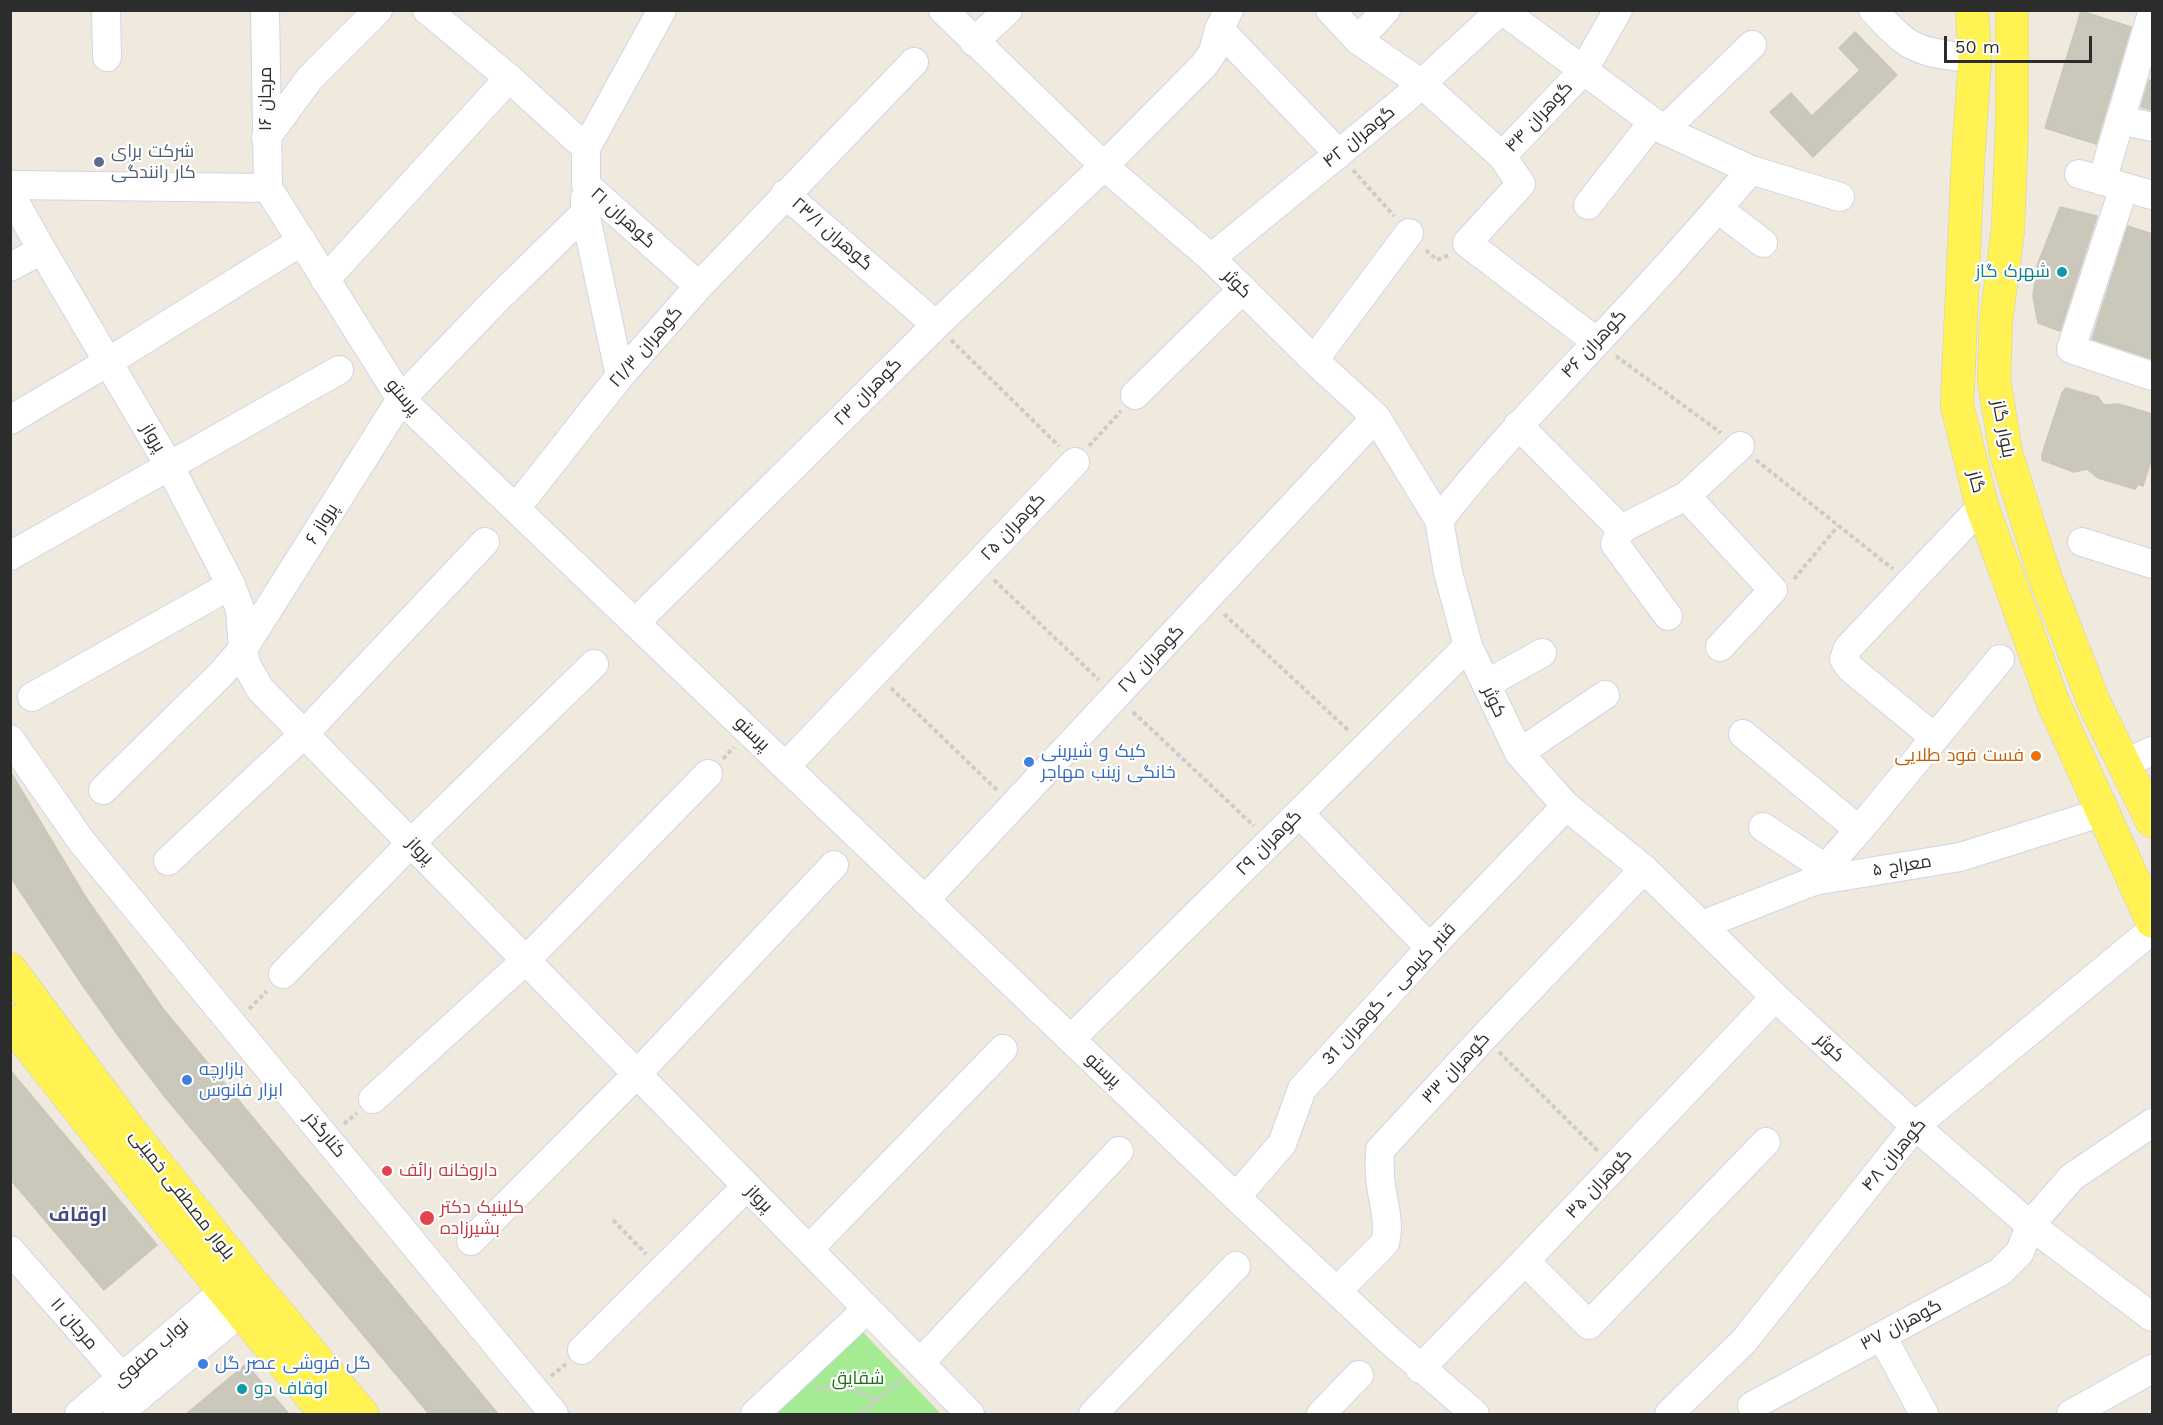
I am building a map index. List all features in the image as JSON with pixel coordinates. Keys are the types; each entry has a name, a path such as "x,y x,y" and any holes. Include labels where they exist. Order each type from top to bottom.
{"main road":[{"name":"گاز","path":"1972,10 1976,59 1968,160 1957,405 1982,506 2053,702 2152,921"},
{"name":"بلوار گاز","path":"2012,10 2012,125 2008,229 1996,321 1994,380 2006,453 2044,574 2094,703 2138,758 2152,820"},
{"name":"بلوار مصطفی خمینی","path":"10,969 103,1096 326,1414"},
{"name":"بلوار مصطفی خمینی","path":"10,1021 101,1139 242,1293 362,1414"}],"street":[{"path":"106,10 107,57"},
{"name":"مرجان ۱۶","path":"265,10 268,188"},
{"path":"266,138 310,78 378,10"},
{"path":"428,10 509,78 586,148"},
{"name":"گوهران ۲۱","path":"663,10 586,148 586,185 699,285"},
{"name":"کوثر","path":"943,10 1104,166 1211,258 1314,360 1376,417 1439,519 1448,573 1468,646 1519,753 1566,806 1644,870 1775,997 1915,1126 2030,1225 2152,1317"},
{"path":"974,42 1008,10"},
{"path":"1330,10 1358,40 1422,84 1502,156"},
{"path":"1358,40 1386,10"},
{"path":"1502,10 1658,126 1751,170 1840,197"},
{"name":"گوهران ۴۲","path":"1211,258 1422,84 1502,10"},
{"name":"گوهران ۴۴","path":"1467,243 1521,184 1502,156 1583,70 1618,10"},
{"path":"1873,10 1903,40 1915,47 1927,52 1976,59"},
{"path":"2145,10 2152,13 2146,62 2121,120 2102,180 2071,349 2152,376"},
{"path":"1224,20 1339,154"},
{"name":"گوهران ۲۳","path":"635,623 936,325 1104,166 1204,64 1213,52 1224,20"},
{"path":"1588,205 1658,126 1752,45"},
{"name":"گوهران ۲۳/۱","path":"914,62 785,194 936,325"},
{"path":"325,280 509,78"},
{"path":"2121,120 2152,127"},
{"name":"گوهران ۴۶","path":"1439,519 1468,481 1518,425 1597,342 1751,170"},
{"path":"2102,180 2152,195"},
{"path":"10,185 268,188"},
{"path":"586,185 585,213 620,376"},
{"name":"پرستو","path":"268,188 401,399 1236,1197 1420,1369 1475,1414"},
{"name":"پرواز","path":"10,193 170,467 231,585 240,609 246,663 260,689 970,1414"},
{"name":"گوهران ۲۱/۳","path":"516,508 620,376 699,285 785,194"},
{"path":"1718,209 1763,243"},
{"name":"پرواز ۶","path":"103,790 221,674 243,649 401,399 494,302 585,213"},
{"path":"1314,360 1409,232"},
{"path":"10,420 302,241"},
{"path":"1467,243 1597,342"},
{"path":"10,267 42,250"},
{"path":"1135,395 1243,290"},
{"path":"10,556 339,370"},
{"name":"گوهران ۲۷","path":"925,900 1376,417"},
{"path":"1518,425 1622,529"},
{"path":"1668,616 1615,544 1622,529 1686,496 1740,446"},
{"name":"گوهران ۲۵","path":"786,766 1075,462"},
{"path":"1686,496 1773,590 1720,647"},
{"path":"1935,738 1850,668 1844,659 1848,648 1982,506"},
{"path":"168,861 305,733 485,542"},
{"path":"2082,542 2152,564"},
{"path":"32,697 231,585"},
{"name":"گوهران ۲۹","path":"1071,1040 1468,646"},
{"path":"1486,684 1542,653"},
{"path":"1763,826 1819,874 1859,830 2000,658"},
{"path":"284,974 411,843 594,664"},
{"path":"1519,753 1605,695"},
{"path":"1743,734 1859,830"},
{"name":"کنارگذر","path":"10,739 82,842 554,1414"},
{"path":"373,1099 526,960 708,774"},
{"name":"قنبر کریمی - گوهران 31","path":"1236,1197 1282,1144 1302,1089 1430,948 1566,806"},
{"name":"معراج ۵","path":"1702,925 1819,874 1960,856 2103,812"},
{"path":"1299,813 1430,948"},
{"path":"471,1241 637,1074 834,866"},
{"name":"گوهران ۳۳","path":"1337,1291 1385,1243 1387,1215 1380,1174 1380,1150 1484,1037 1644,870"},
{"name":"گوهران ۴۸","path":"1669,1414 1744,1341 1915,1126 2152,930"},
{"name":"گوهران ۳۵","path":"1420,1369 1526,1261 1775,997"},
{"path":"809,1249 1003,1049"},
{"name":"گوهران ۳۷","path":"1752,1406 2000,1272 2020,1252 2030,1225 2072,1177 2152,1123"},
{"path":"1526,1261 1589,1325 1766,1142"},
{"path":"920,1364 1119,1151"},
{"path":"582,1350 747,1186"},
{"name":"مرجان ۱۱","path":"10,1250 126,1397"},
{"path":"1094,1414 1236,1266"},
{"name":"نواب صفوی","path":"90,1411 126,1397 242,1293"},
{"path":"755,1414 867,1309"},
{"path":"1882,1336 1924,1414"},
{"path":"2071,1414 2152,1368"},
{"path":"1321,1414 1359,1374"}],"path":[{"path":"1339,154 1437,260 1441,260 1467,243"},
{"path":"936,325 1075,462 1135,395"},
{"path":"1597,342 1740,446 1896,572 1903,583 1903,590"},
{"path":"1773,590 1786,589 1838,526"},
{"path":"978,565 1271,841"},
{"path":"1208,599 1366,747"},
{"path":"875,673 1013,806"},
{"path":"708,774 749,732"},
{"path":"234,1024 284,974"},
{"path":"1484,1037 1614,1167"},
{"path":"328,1138 373,1099"},
{"path":"613,1220 662,1271"},
{"path":"534,1390 582,1350"},
{"path":"860,1414 920,1364"},
{"path":"807,1393 815,1388 854,1389 877,1400"}],"green space":[{"name":"شقایق","path":"859,1328 941,1414 770,1414"}],"building":[{"path":"2081,11 2131,27 2096,144 2045,128"},
{"path":"1855,32 1897,75 1813,157 1770,112 1791,93 1812,116 1860,70 1839,48"},
{"path":"2149,80 2152,81 2152,110 2141,107"},
{"name":"شهرک گاز","path":"2060,207 2097,216 2060,331 2038,323 2033,296 2037,266"},
{"path":"2128,226 2152,234 2152,359 2092,339"},
{"path":"2066,388 2098,397 2104,405 2119,404 2152,414 2152,457 2143,486 2138,484 2135,489 2098,478 2087,469 2074,472 2042,460 2062,393"},
{"name":"بازارچه ابزار فانوس","path":"10,771 85,896 164,1010 498,1414 429,1414 165,1097 122,1041 10,876"},
{"path":"10,1070 157,1245 104,1290 10,1179"},
{"name":"اوقاف دو","path":"246,1364 289,1414 186,1414"}],"place":[{"name":"شركت براى كار رانندگى","path":"99,162"},
{"name":"شهرک گاز","path":"2062,272"},
{"name":"فست فود طلایی","path":"2036,756"},
{"name":"کیک و شیرینی خانگی زینب مهاجر","path":"1029,762"},
{"name":"بازارچه ابزار فانوس","path":"187,1080"},
{"name":"داروخانه رائف","path":"387,1171"},
{"name":"کلینیک دکتر بشیرزاده","path":"427,1218"},
{"name":"گل فروشی عصر گل","path":"203,1364"},
{"name":"اوقاف دو","path":"242,1389"}],"district":[{"name":"اوقاف","path":"78,1215"}]}
